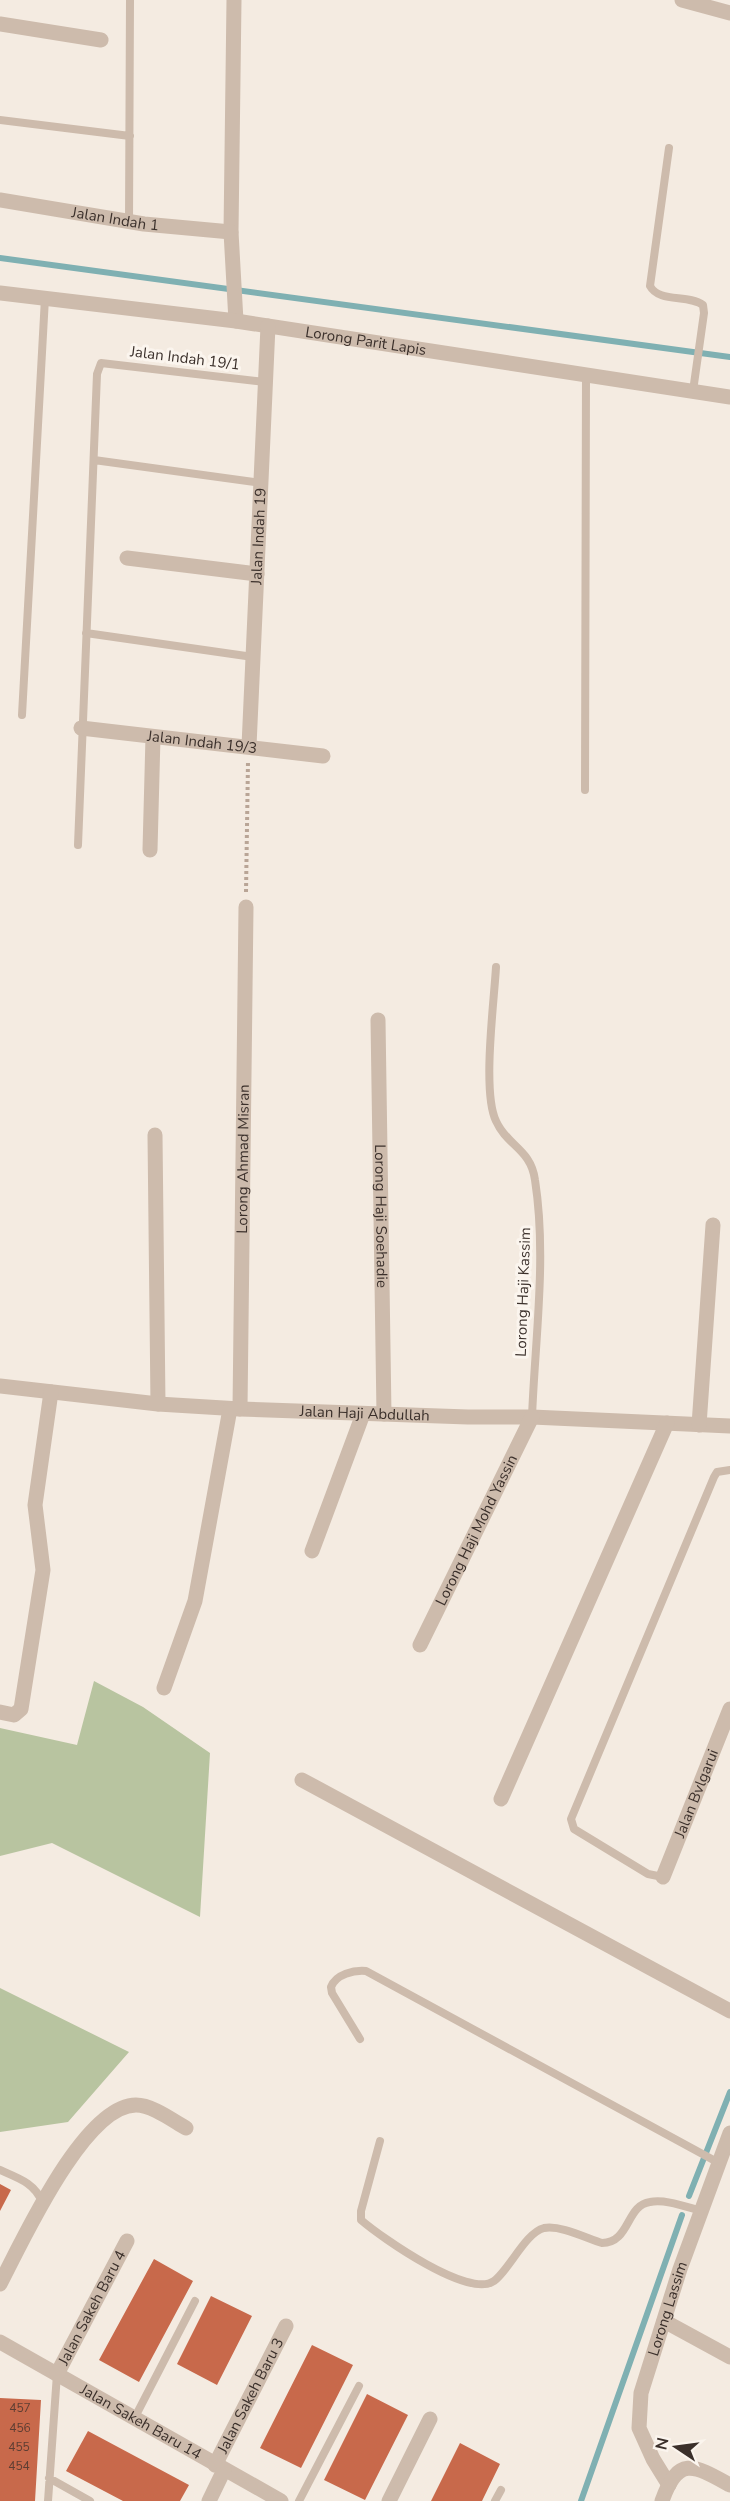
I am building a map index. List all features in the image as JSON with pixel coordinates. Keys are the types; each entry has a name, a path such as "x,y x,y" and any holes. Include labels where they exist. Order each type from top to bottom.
{"street":[{"path":"234,0 231,232 236,321"},
{"path":"682,0 730,13"},
{"path":"0,24 101,40"},
{"name":"Jalan Indah 1","path":"0,200 129,221 231,232"},
{"name":"Lorong Parit Lapis","path":"0,293 236,321 730,397"},
{"name":"Jalan Indah 19","path":"249,746 268,326"},
{"path":"127,558 256,574"},
{"name":"Jalan Indah 19/3","path":"81,728 322,756"},
{"path":"150,850 153,737"},
{"name":"Lorong Ahmad Misran","path":"164,1688 195,1601 235,1409 246,907"},
{"name":"Lorong Haji Soehadie","path":"378,1020 384,1414"},
{"path":"154,1135 159,1404"},
{"path":"699,1425 713,1225"},
{"name":"Jalan Haji Abdullah","path":"0,1386 159,1404 235,1409 532,1417 730,1426"},
{"path":"0,1712 14,1715 21,1709 43,1570 35,1504 51,1392"},
{"path":"312,1551 363,1414"},
{"name":"Lorong Haji Mohd Yassin","path":"420,1645 532,1417"},
{"path":"501,1800 667,1423"},
{"name":"Jalan Bvlgarui","path":"663,1877 730,1709"},
{"path":"302,1780 730,2011"},
{"path":"0,2284 42,2202 71,2158 99,2122 118,2108 138,2105 186,2128"},
{"name":"Lorong Lassim","path":"669,2485 639,2428 641,2392 730,2133"},
{"name":"Jalan Sakeh Baru 4","path":"57,2374 127,2241"},
{"path":"664,2321 730,2356"},
{"name":"Jalan Sakeh Baru 3","path":"209,2501 220,2468 286,2326"},
{"name":"Jalan Sakeh Baru 14","path":"0,2342 281,2501"},
{"path":"389,2501 430,2419"},
{"path":"662,2501 676,2472 687,2467 700,2469 730,2485"}],"lane":[{"path":"129,221 130,0"},
{"path":"0,120 130,136"},
{"path":"669,148 650,286 660,295 696,300 703,305 704,313 693,392"},
{"path":"22,715 45,298"},
{"name":"Jalan Indah 19/1","path":"94,460 97,374 101,363 111,362 265,382"},
{"path":"585,790 586,376"},
{"path":"78,845 81,728 94,460 261,483"},
{"path":"86,633 253,657"},
{"name":"Lorong Haji Kassim","path":"496,967 489,1094 495,1120 504,1134 529,1157 535,1178 541,1230 532,1417"},
{"path":"663,1877 648,1874 574,1829 571,1819 714,1477 717,1472 730,1470"},
{"path":"360,2039 332,1994 331,1987 340,1976 366,1971 719,2163"},
{"path":"380,2141 361,2211 361,2220 411,2257 473,2284 485,2286 495,2280 533,2234 543,2229 552,2228 610,2243 622,2235 644,2203 660,2201 702,2211"},
{"path":"0,2170 28,2183 37,2190 42,2202"},
{"path":"134,2419 195,2301"},
{"path":"48,2501 57,2374"},
{"path":"299,2501 359,2386"},
{"path":"49,2478 90,2501"},
{"path":"495,2501 501,2490"}],"path":[{"path":"246,907 245,801 249,746"}],"green space":[{"path":"94,1681 143,1707 210,1753 200,1917 52,1843 0,1856 0,1728 77,1745"},
{"path":"0,1988 129,2052 68,2122 0,2132"}],"building":[{"path":"0,2184 11,2190 0,2211"},
{"path":"154,2259 193,2281 139,2382 99,2360"},
{"path":"211,2296 252,2316 217,2385 177,2364"},
{"path":"312,2345 353,2365 301,2468 260,2448"},
{"path":"367,2394 408,2415 365,2500 324,2480"},
{"path":"0,2398 41,2400 35,2501 0,2501"},
{"path":"88,2431 189,2485 180,2501 123,2501 66,2471"},
{"path":"460,2443 500,2464 482,2501 431,2501"}],"waterway":[{"path":"0,258 730,357"},
{"path":"689,2196 730,2092"},
{"path":"581,2501 682,2215"}]}
